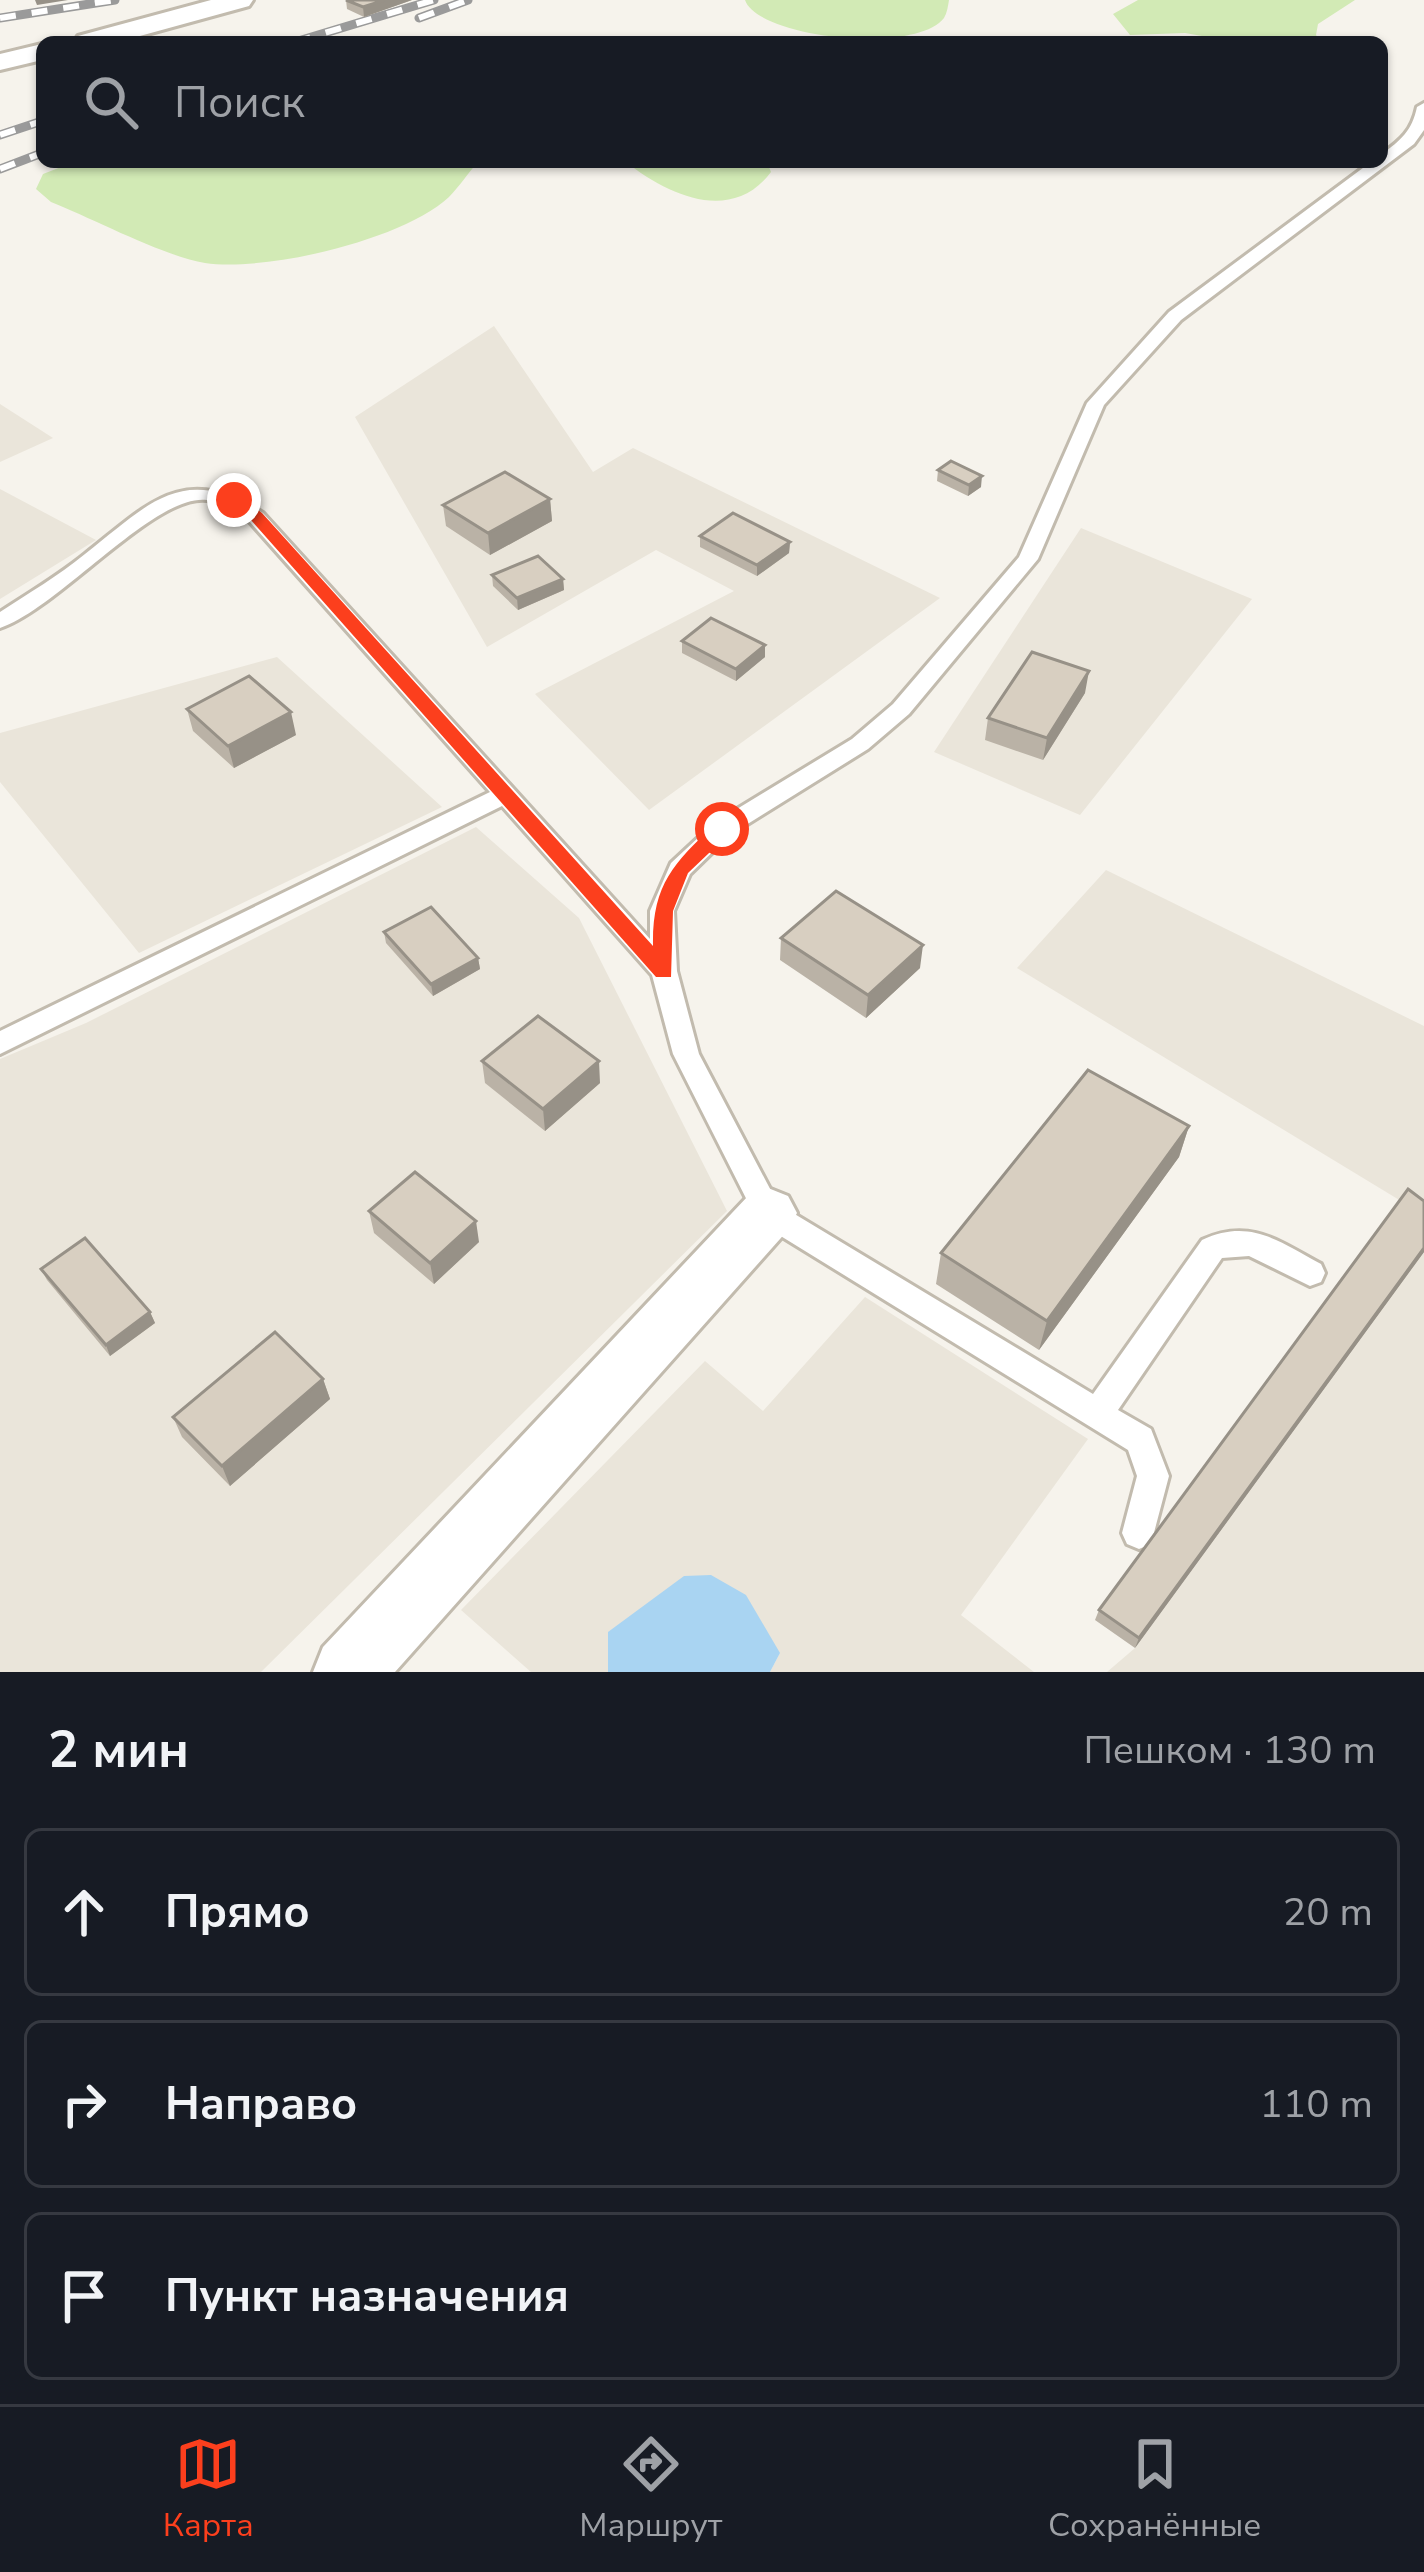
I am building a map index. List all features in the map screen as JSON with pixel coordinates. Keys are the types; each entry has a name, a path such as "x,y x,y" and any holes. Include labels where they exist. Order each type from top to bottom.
{"street":[{"path":"110,36 240,0"},
{"path":"0,62 36,53"},
{"path":"348,1672 768,1213"}],"lane":[{"path":"1388,156 1408,141 1421,123 1424,107"},
{"path":"1138,1534 1153,1476 1140,1440 768,1213 686,1054 664,971 662,911 680,869 722,829 860,744 901,710 1028,559 1096,403 1175,316 1372,168"},
{"path":"0,621 90,561 162,500 188,494 234,500 256,517 664,971"},
{"path":"0,1043 506,795"},
{"path":"1097,1414 1212,1249 1225,1240 1245,1239 1310,1273"}],"shaded area":[{"path":"494,326 593,472 633,448 940,598 649,810 535,694 734,591 656,550 487,647 355,417"},
{"path":"0,404 53,438 0,462"},
{"path":"0,489 96,540 0,599"},
{"path":"1081,528 1252,599 1080,815 934,752"},
{"path":"277,657 442,807 139,953 0,782 0,733"},
{"path":"476,827 579,918 727,1211 261,1672 0,1672 0,1059 86,1023"},
{"path":"1106,870 1424,1026 1424,1215 1017,968"},
{"path":"1424,1252 1424,1672 1107,1672 1135,1648"},
{"path":"865,1297 1088,1439 961,1615 1034,1672 770,1672 780,1653 609,1631 608,1672 531,1672 461,1610 705,1361 763,1411"}],"green space":[{"path":"745,0 949,0 944,18 928,29 903,36 806,32 756,13"},
{"path":"1138,0 1355,0 1318,24 1317,36 1130,35 1113,14"},
{"path":"58,168 473,168 449,197 400,227 333,250 231,265 169,253 51,202 36,189 43,174"},
{"path":"634,168 769,168 771,172 755,188 719,201 680,194"}],"water":[{"path":"711,1575 746,1595 780,1653 770,1672 608,1672 608,1632 684,1576"}],"building":[{"path":"346,0 385,0 363,7"},
{"path":"951,461 982,476 969,485 938,470"},
{"path":"505,472 550,499 488,533 443,505"},
{"path":"733,513 790,542 757,565 700,536"},
{"path":"538,556 563,579 517,598 492,575"},
{"path":"711,618 765,645 736,669 682,641"},
{"path":"1032,652 1089,671 1047,738 988,718"},
{"path":"249,676 291,712 228,746 187,709"},
{"path":"836,891 923,945 868,995 781,938"},
{"path":"431,907 478,958 431,984 384,932"},
{"path":"538,1016 599,1061 543,1109 482,1061"},
{"path":"1088,1070 1189,1126 1047,1321 941,1253"},
{"path":"415,1172 476,1221 430,1263 369,1211"},
{"path":"1408,1189 1424,1201 1424,1248 1139,1638 1099,1610"},
{"path":"85,1238 150,1312 106,1345 41,1269"},
{"path":"275,1332 323,1379 222,1466 173,1417"}],"railway":[{"path":"0,18 115,0"},
{"path":"315,36 434,0"},
{"path":"419,18 468,0"},
{"path":"0,135 36,123"},
{"path":"0,169 36,155"}],"route":[{"path":"234,500 256,517 664,971 662,911 680,869 722,829"}]}
